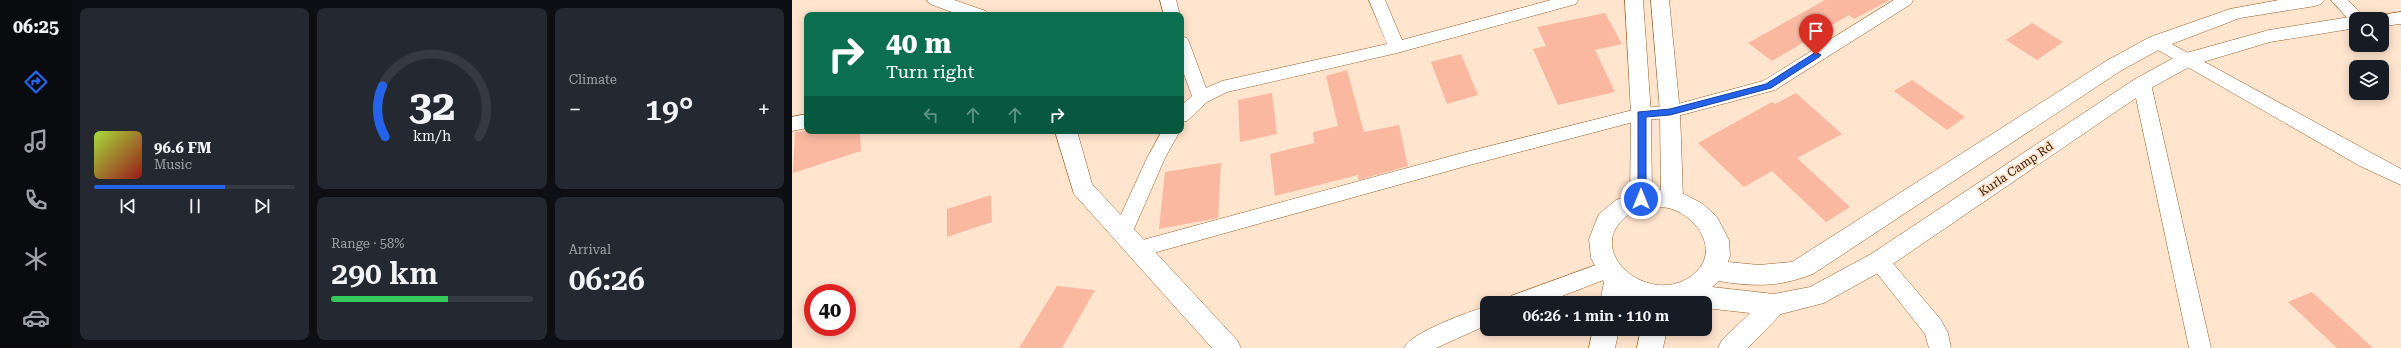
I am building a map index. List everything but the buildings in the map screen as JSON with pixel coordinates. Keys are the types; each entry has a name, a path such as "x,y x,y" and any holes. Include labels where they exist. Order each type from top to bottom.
{"main road":[{"path":"936,0 970,12"},
{"path":"1634,0 1642,114 1641,199"},
{"path":"1660,0 1670,112 1672,199"},
{"path":"1713,270 1760,277 1794,272 1805,268 2115,65 2157,42 2237,13 2315,0"},
{"path":"2389,19 2401,18"},
{"name":"Kurla Camp Rd","path":"1712,301 1774,305 1815,296 1879,261 2142,84 2186,60 2269,36 2349,23"},
{"path":"1067,134 1082,188 1228,348"},
{"path":"1612,284 1599,248 1603,226 1618,209 1641,199 1651,197 1672,199 1686,204 1709,221 1715,232 1719,245 1718,258 1713,270 1704,280 1692,289 1672,296"},
{"name":"Kurla Camp Rd","path":"1612,284 1656,296"},
{"path":"1731,348 1774,305"},
{"path":"1602,348 1605,336"},
{"path":"1650,348 1653,336"}],"street":[{"path":"1168,0 1171,12"},
{"path":"1377,0 1397,47"},
{"path":"1184,113 1201,98 1222,87 1397,47 1570,0"},
{"path":"1124,234 1466,159 1642,114 1670,112 1768,86 1905,0"},
{"path":"2339,0 2351,12"},
{"path":"2157,42 2186,60 2367,161 2401,178"},
{"path":"1184,50 1201,98"},
{"path":"2142,84 2200,348"},
{"path":"792,124 804,122"},
{"path":"1124,234 1156,158 1168,134"},
{"path":"1879,261 1908,299 1928,319 1936,333 1940,348"},
{"path":"1553,296 1612,284"},
{"path":"1415,348 1456,327 1480,318"}],"route":[{"path":"1641,199 1642,114 1670,112 1768,86 1816,55"}]}
